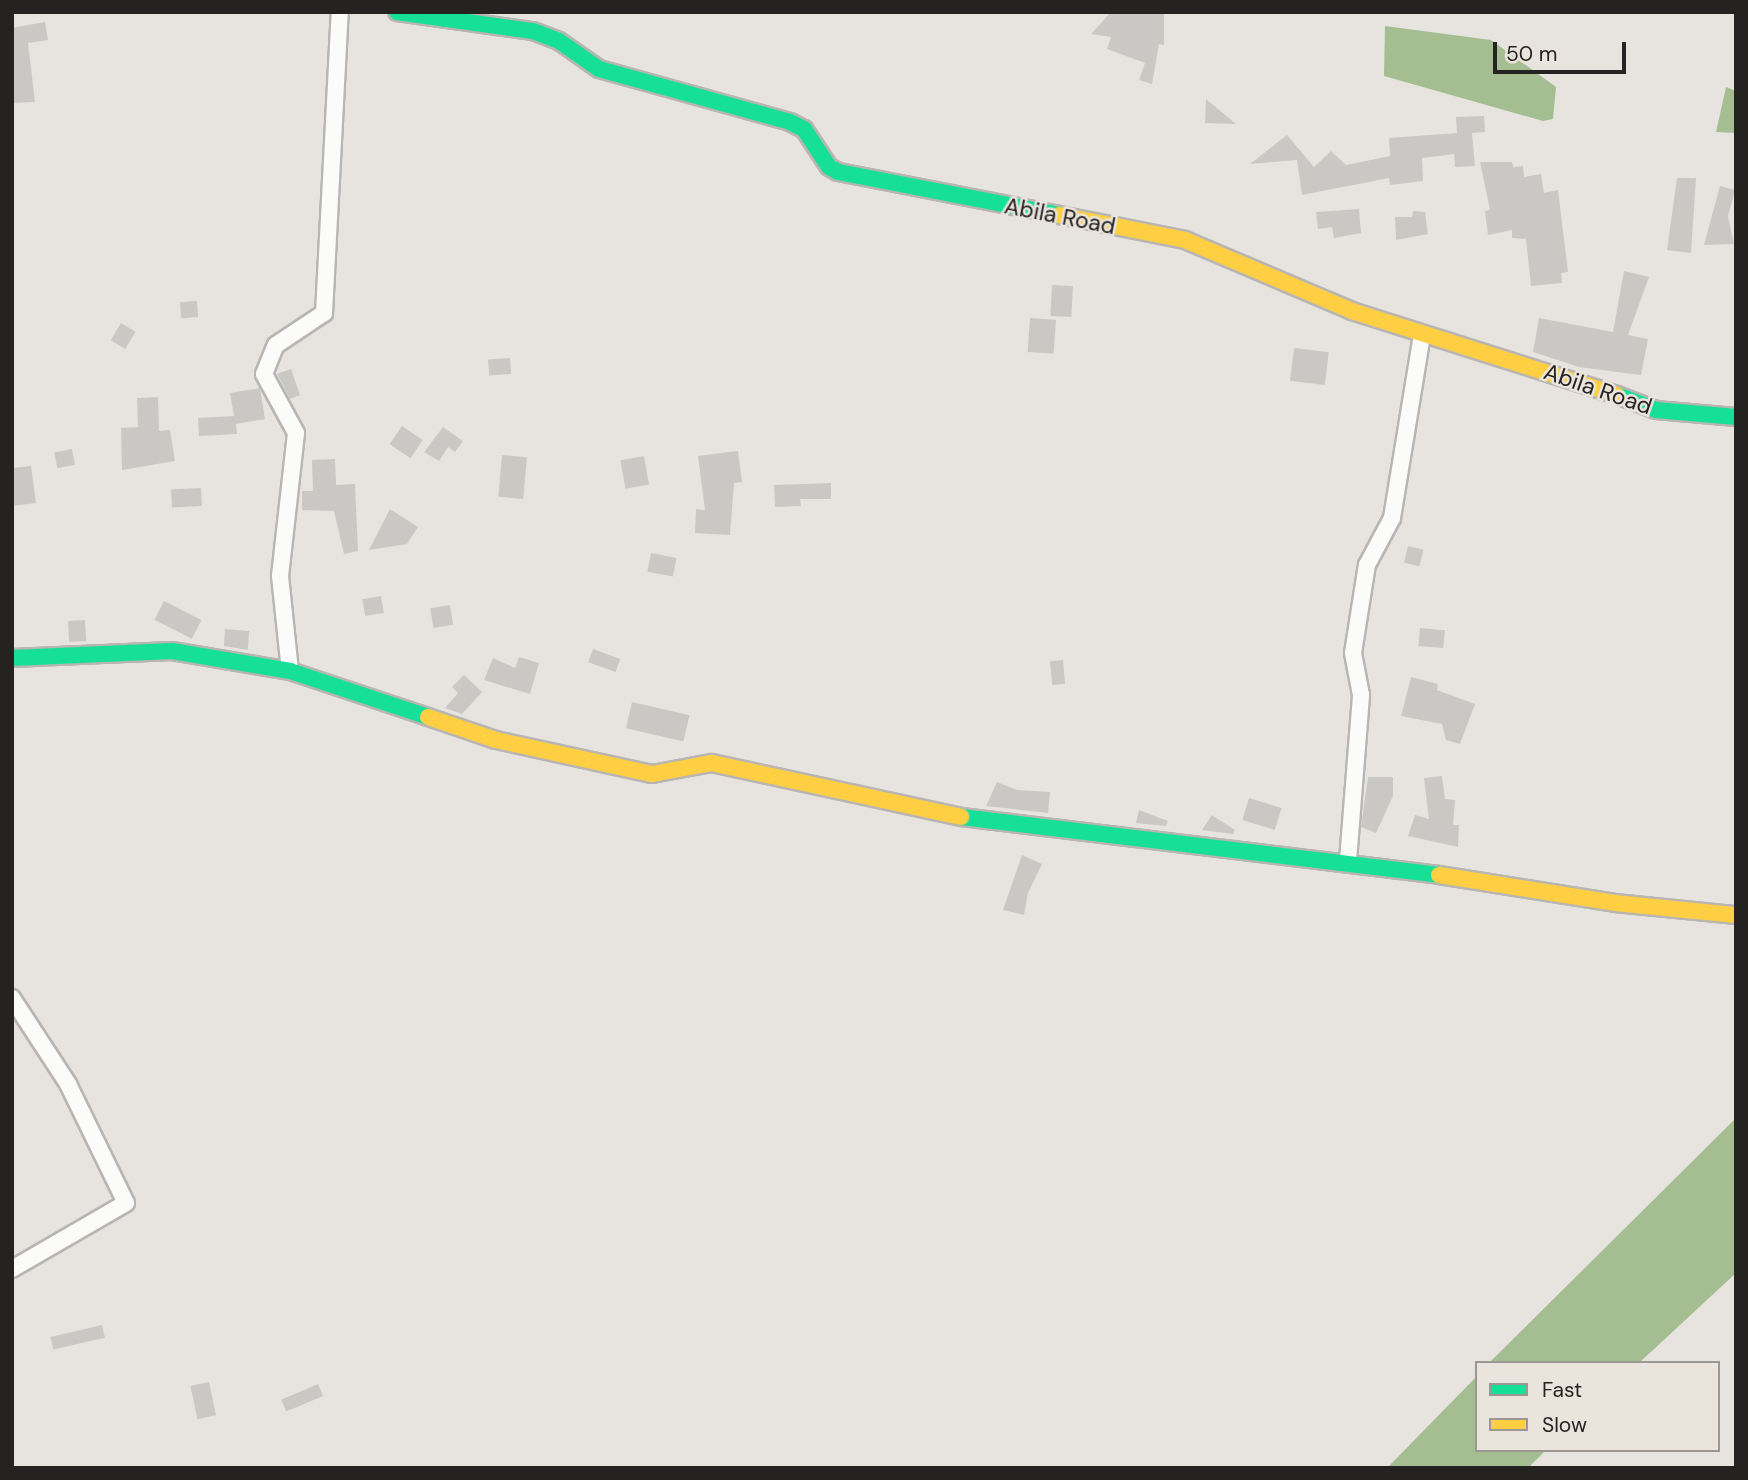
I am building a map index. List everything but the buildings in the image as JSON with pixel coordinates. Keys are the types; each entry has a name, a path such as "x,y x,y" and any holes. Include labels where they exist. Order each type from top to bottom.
{"street":[{"path":"290,671 280,576 296,433 264,374 276,345 324,313 340,12"},
{"name":"Abila Road","path":"397,12 533,31 559,41 599,69 798,125 838,172 1185,240 1277,281 1422,335 1576,380 1656,410 1736,417"},
{"path":"1348,861 1361,695 1353,653 1367,565 1392,518 1422,335"},
{"path":"12,658 172,650 290,671 496,740 652,774 712,763 940,815 1348,861 1615,903 1736,915"},
{"path":"12,998 68,1084 126,1203 12,1269"}],"shaded area":[{"path":"1385,26 1491,40 1556,87 1553,119 1543,121 1384,76"},
{"path":"1726,87 1736,91 1736,133 1716,132"},
{"path":"1736,1118 1736,1273 1641,1361 1491,1361"},
{"path":"1475,1378 1475,1452 1544,1452 1528,1468 1387,1468"}],"traffic: fast":[{"path":"397,12 533,31 559,41 599,69 790,122 804,129 829,167 838,172 1059,215"},
{"path":"1617,395 1656,410 1736,417"},
{"path":"12,658 172,651 290,671 428,717"},
{"path":"961,817 1439,875"}],"traffic: slow":[{"path":"1059,215 1185,240 1352,311 1617,395"},
{"path":"428,717 496,740 652,774 712,763 961,817"},
{"path":"1439,875 1615,903 1736,915"}]}
